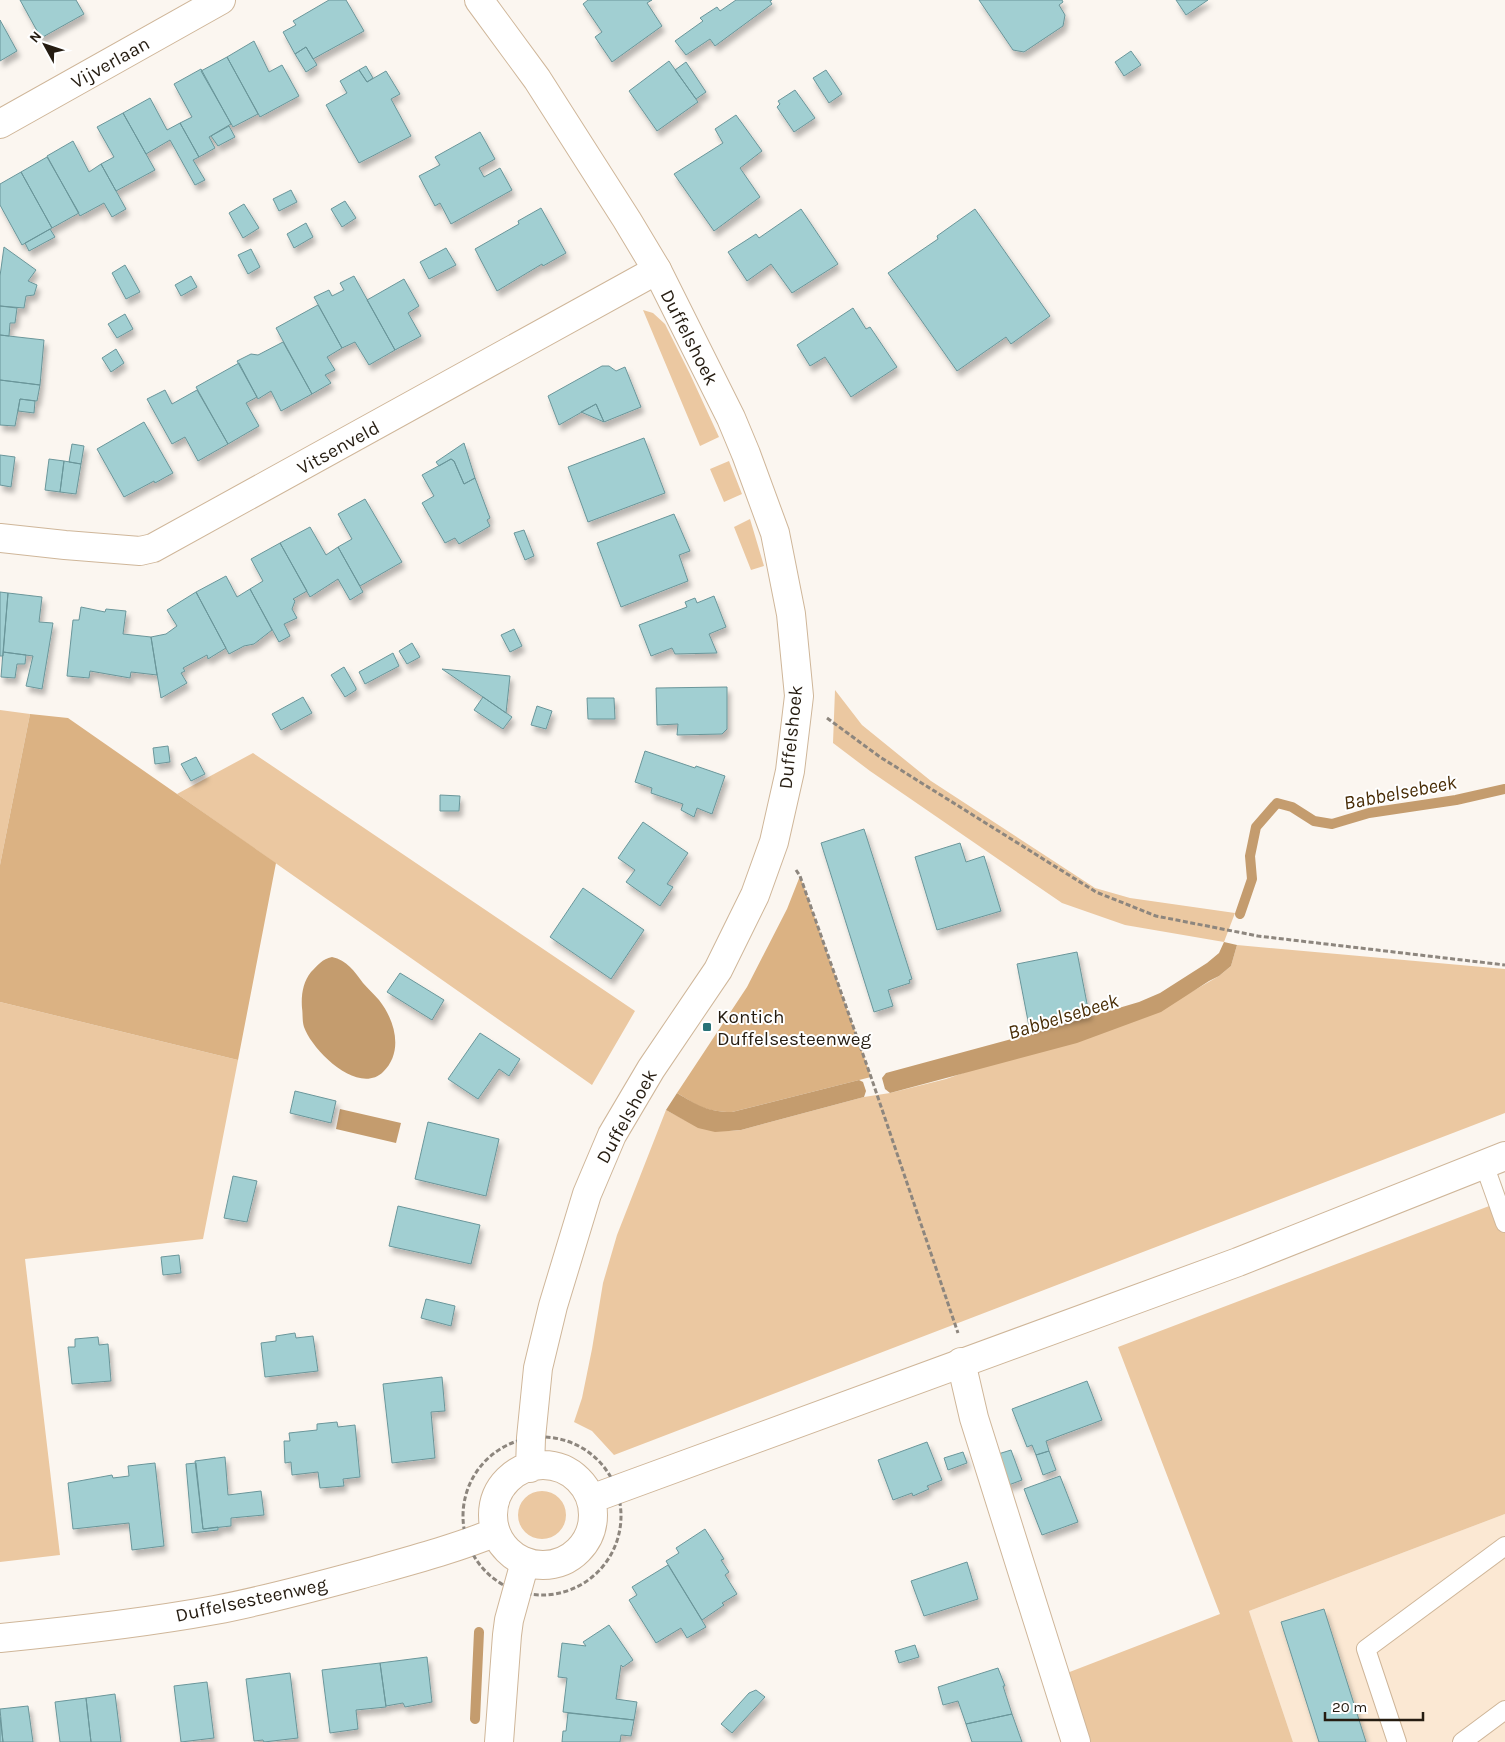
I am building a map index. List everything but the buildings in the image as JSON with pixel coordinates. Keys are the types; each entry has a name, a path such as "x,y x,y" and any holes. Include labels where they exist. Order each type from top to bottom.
{"street":[{"name":"Vijverlaan","path":"0,124 221,0"},
{"name":"Duffelshoek","path":"479,0 536,80 627,220 657,270 731,418 775,533 790,614 799,696 790,771 774,842 756,895 718,970 651,1069 612,1135 587,1194 538,1368 530,1468"},
{"name":"Vitsenveld","path":"0,538 140,551 153,548 657,270"},
{"path":"590,1499 1238,1262 1494,1160"},
{"path":"961,1362 974,1418 1076,1742"},
{"path":"545,1465 560,1468 573,1475 584,1486 590,1499 593,1518 589,1536 578,1552 562,1562 543,1566 525,1562 507,1550 496,1532 494,1516 496,1500 504,1486 515,1474 530,1468 545,1465"},
{"name":"Duffelsesteenweg","path":"0,1638 81,1630 215,1610 322,1585 468,1544 496,1532"},
{"path":"499,1742 509,1620 525,1562"}],"lane":[{"path":"1494,1160 1505,1223"},
{"path":"1396,1742 1366,1649 1505,1546"},
{"path":"1462,1742 1505,1710"}],"path":[{"path":"799,696 880,757 1096,892 1156,916 1258,936 1505,965"},
{"path":"774,842 800,876 960,1339 961,1362"},
{"path":"468,1544 463,1524 464,1504 469,1484 476,1472 494,1452 512,1442 531,1438 553,1437 574,1443 592,1454 607,1469 617,1488 622,1510 620,1532 612,1553 599,1572 581,1585 560,1594 538,1595 517,1591"}],"shaded area":[{"path":"643,310 653,313 665,324 719,437 700,446"},
{"path":"729,461 742,494 724,502 710,469"},
{"path":"750,519 764,566 751,570 734,527"},
{"path":"835,690 862,725 931,781 1095,888 1130,898 1235,913 1224,942 1125,925 1062,903 870,771 833,743"},
{"path":"0,710 30,714 0,865"},
{"path":"30,714 68,718 276,863 238,1060 0,1002 0,865"},
{"path":"253,753 635,1011 592,1085 177,794"},
{"path":"800,876 871,1077 732,1112 716,1111 703,1107 677,1093 747,987 787,909"},
{"path":"1224,942 1237,945 1231,966 1219,976 1161,1012 1077,1043 890,1093 885,1089 882,1078 886,1073 1048,1029 1139,1002 1160,993 1207,963 1219,953"},
{"path":"1237,945 1505,969 1505,1113 614,1455 592,1431 574,1422 582,1398 603,1283 617,1235 666,1110 702,1128 719,1131 741,1130 864,1097 890,1093 946,1079 1186,995 1219,976 1231,966"},
{"path":"332,957 346,963 353,970 385,1008 393,1026 395,1046 390,1064 383,1072 373,1078 361,1078 337,1067 316,1047 304,1027 302,998 306,980 320,963"},
{"path":"0,1002 238,1060 203,1239 25,1259 60,1555 0,1562"},
{"path":"859,1080 863,1082 866,1091 864,1097 741,1130 715,1132 698,1128 666,1110 677,1093 703,1107 716,1111 732,1112"},
{"path":"340,1109 401,1123 396,1143 336,1129"},
{"path":"1505,1200 1505,1514 1249,1611 1293,1742 1090,1742 1067,1673 1220,1614 1118,1347"},
{"path":"537,1491 547,1491 556,1495 562,1501 566,1515 562,1529 556,1535 547,1539 537,1539 528,1535 522,1529 518,1520 518,1510 522,1501 528,1495"},
{"path":"1505,1514 1505,1742 1293,1742 1249,1611"}],"waterway":[{"name":"Babbelsebeek","path":"1240,914 1252,879 1250,856 1256,827 1277,803 1292,807 1314,821 1332,824 1369,813 1456,800 1505,789"},
{"path":"475,1719 479,1632"}],"place":[{"name":"Kontich Duffelsesteenweg","path":"707,1027"}]}
